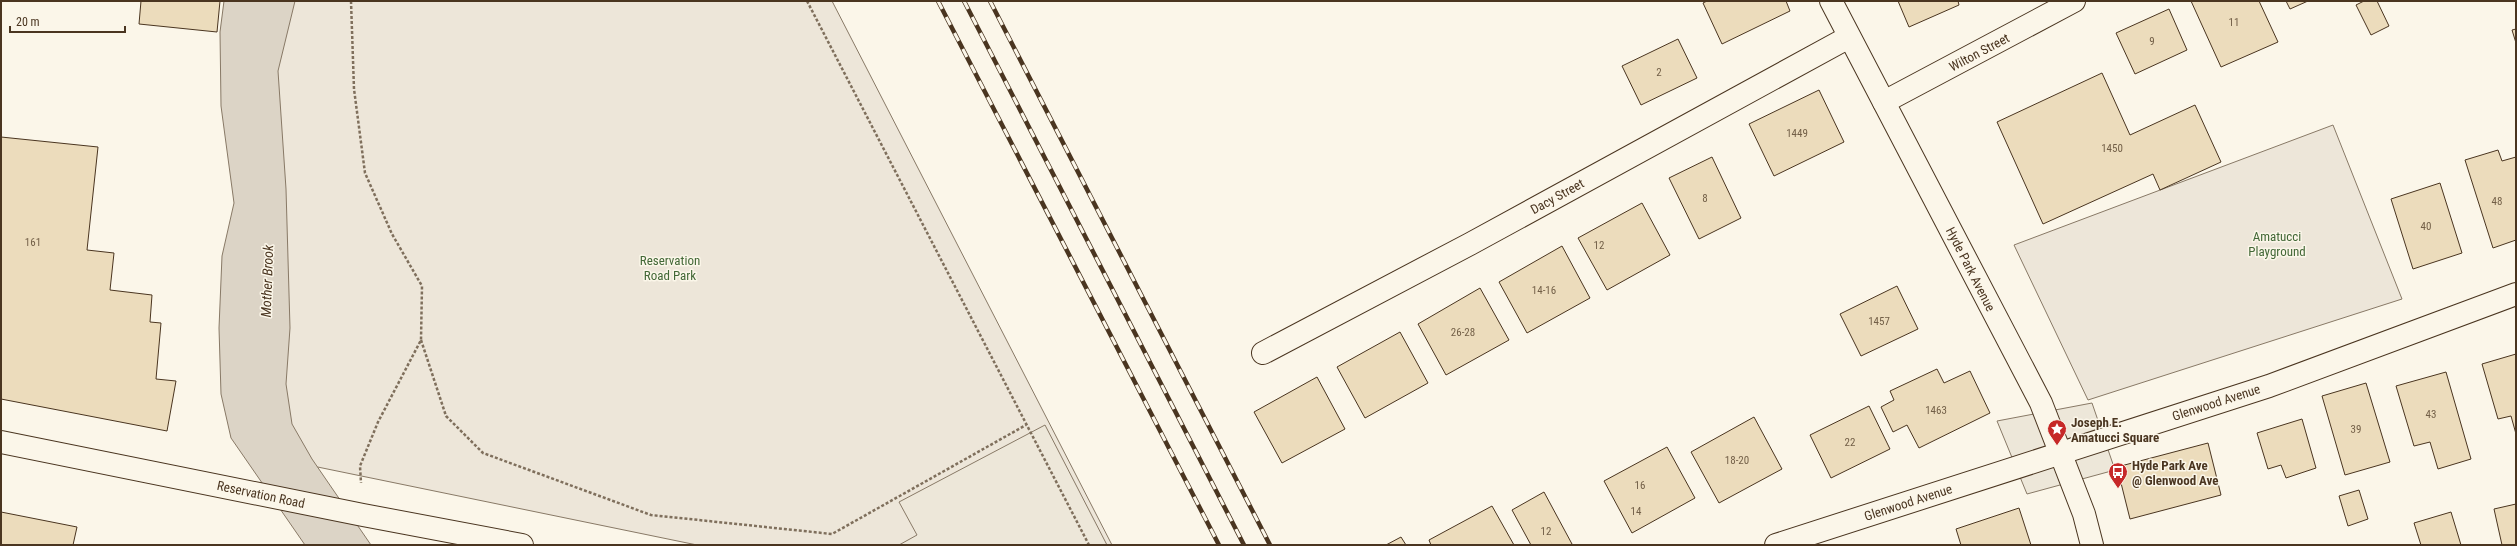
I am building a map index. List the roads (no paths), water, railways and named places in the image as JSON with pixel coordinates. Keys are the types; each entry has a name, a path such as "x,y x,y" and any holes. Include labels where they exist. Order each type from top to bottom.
{"street":[{"name":"Hyde Park Avenue","path":"1831,1 2041,403 2084,514 2092,545"},
{"name":"Wilton Street","path":"1884,102 2074,1"},
{"name":"Dacy Street","path":"1264,353 1470,244 1849,37"},
{"name":"Glenwood Avenue","path":"1776,545 2060,452 2269,386 2516,294"},
{"name":"Reservation Road","path":"1,442 363,515 522,545"}],"water":[{"name":"Mother Brook","path":"224,1 295,1 278,71 286,189 290,328 286,384 292,424 312,459 371,545 305,545 231,438 221,394 219,328 222,256 234,203 221,106 220,32"}],"railway":[{"path":"938,1 1219,545"},
{"path":"964,1 1244,545"},
{"path":"990,1 1270,545"}],"place":[{"name":"Joseph E. Amatucci Square","path":"2057,446"},
{"name":"Hyde Park Ave @ Glenwood Ave","path":"2118,489"}],"park label":[{"name":"Amatucci Playground","path":"2277,244"},
{"name":"Reservation Road Park","path":"670,268"}]}
